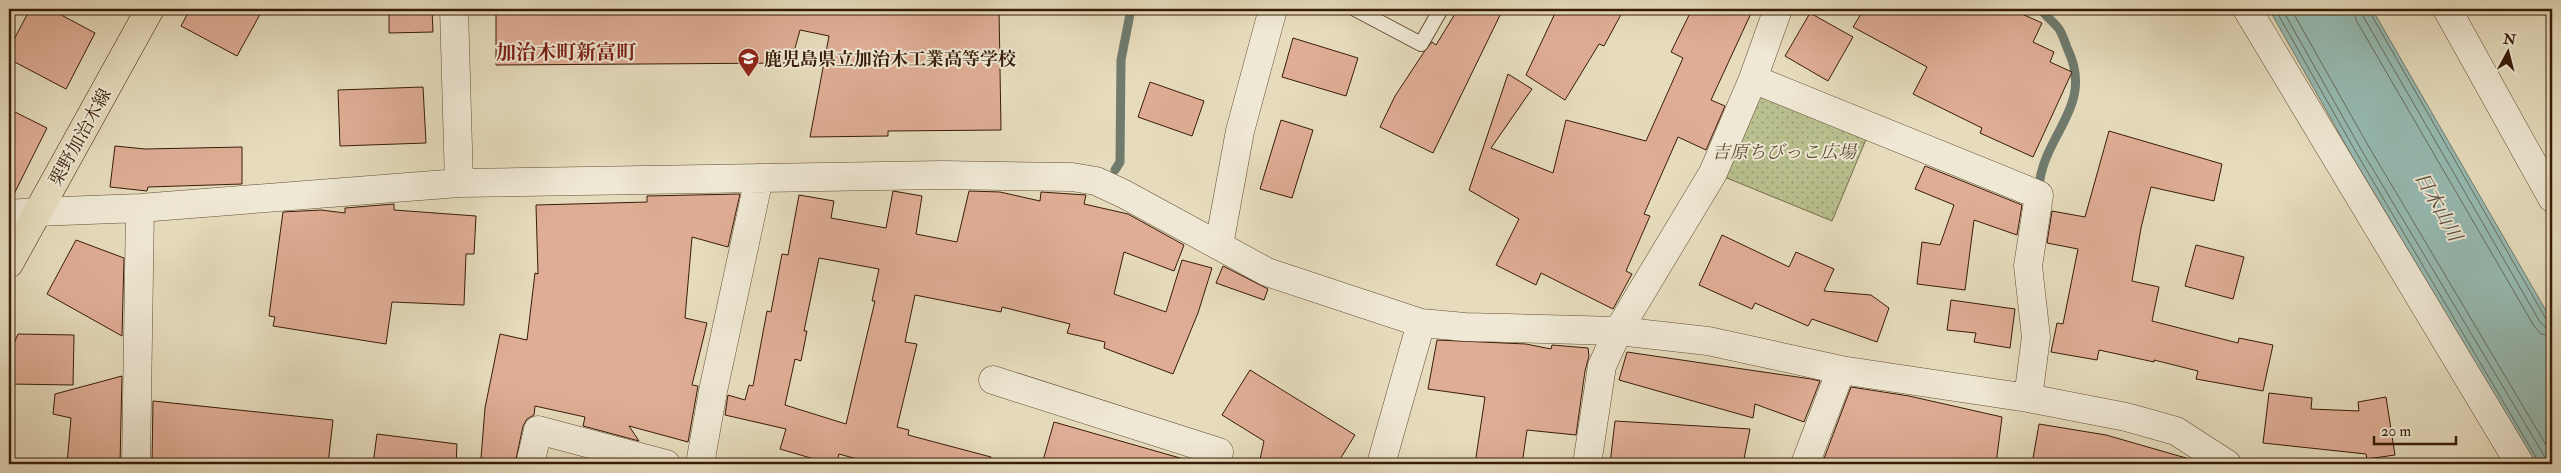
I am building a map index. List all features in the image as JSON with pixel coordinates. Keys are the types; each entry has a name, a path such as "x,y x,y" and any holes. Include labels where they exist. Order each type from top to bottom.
{"main road":[{"name":"栗野加治木線","path":"9,264 150,9"}],"street":[{"path":"454,9 459,183"},
{"path":"1219,245 1240,131 1273,9"},
{"path":"1586,464 1602,366 1618,331 1709,180 1753,78 1778,9"},
{"path":"2248,9 2520,464"},
{"path":"2447,9 2552,198"},
{"path":"1753,78 2038,195 2028,266 2036,337 2028,398"},
{"path":"9,214 140,208 459,183 942,175 1072,177 1103,184 1267,272 1421,323 1466,327 1618,331 1708,341 1841,370 2028,398 2126,418 2176,431 2227,464"},
{"path":"700,464 712,391 759,178"},
{"path":"136,464 140,208"},
{"path":"1381,464 1421,323"},
{"path":"1805,464 1841,370"},
{"path":"993,380 1219,452 1215,464"},
{"path":"530,464 538,430 666,464"}],"lane":[{"path":"1355,9 1421,44 1441,9"}],"green space":[{"name":"吉原ちびっこ広場","path":"1767,93 1867,137 1832,221 1722,176 1752,100"}],"water":[{"name":"日木山川","path":"2269,9 2372,9 2552,321 2552,464 2536,464 2352,156"}],"building":[{"path":"30,9 50,9 95,33 66,89 9,59 9,49"},
{"path":"190,9 263,9 237,56 181,26"},
{"path":"389,9 432,9 433,32 389,33"},
{"path":"496,9 999,9 1001,130 888,131 888,136 810,137 829,36 800,30 791,63 496,65"},
{"path":"1458,9 1503,9 1433,153 1380,127 1395,96 1424,52 1432,42 1436,45"},
{"path":"1557,9 1624,9 1604,46 1599,44 1565,100 1526,75"},
{"path":"1692,9 1753,9 1711,100 1725,106 1706,150 1678,137 1644,214 1650,216 1626,271 1632,274 1613,309 1541,273 1536,285 1496,265 1519,219 1469,190 1508,74 1532,89 1491,148 1553,173 1566,120 1646,141 1683,58 1671,52"},
{"path":"1864,9 2011,9 2042,23 2033,42 2054,52 2050,62 2072,72 2033,157 1980,133 1982,128 1913,94 1927,67 1853,27"},
{"path":"1810,13 1853,37 1828,81 1785,56"},
{"path":"1293,38 1358,58 1346,96 1282,77"},
{"path":"1150,82 1204,101 1192,136 1138,117"},
{"path":"423,87 426,143 340,146 338,90"},
{"path":"9,109 47,128 12,198 9,198"},
{"path":"1281,120 1313,130 1292,198 1260,189"},
{"path":"2109,131 2222,164 2214,201 2151,187 2141,228 2132,281 2159,287 2152,321 2238,343 2239,338 2273,345 2263,391 2196,379 2198,371 2154,360 2154,362 2099,350 2097,360 2051,352 2057,323 2063,324 2078,249 2047,243 2052,211 2085,217"},
{"path":"115,146 145,149 242,147 242,184 148,187 147,191 110,187"},
{"path":"1925,166 2022,205 2017,235 1974,220 1965,290 1917,284 1922,242 1940,245 1954,205 1915,189"},
{"path":"893,191 922,196 916,234 957,242 969,191 1000,192 1040,201 1041,192 1086,195 1084,204 1128,214 1184,245 1174,271 1124,252 1114,294 1166,312 1182,260 1212,268 1198,313 1173,374 1104,348 1105,342 1067,333 1070,324 1002,307 1001,312 915,295 905,342 917,344 897,427 909,430 908,435 991,457 990,464 875,464 839,454 836,464 831,464 780,449 786,429 725,415 728,395 745,400 749,385 753,386 767,311 771,312 782,254 788,255 799,195 834,201 831,218 886,228","holes":["819,258 879,269 872,301 875,301 846,424 785,405 795,359 801,361 807,331 804,331"]},
{"path":"740,194 728,247 692,237 685,318 707,323 692,385 698,386 688,442 629,426 639,441 583,426 585,417 535,406 534,415 527,419 523,426 515,464 481,458 485,408 500,334 527,340 535,273 538,274 536,205 647,202 647,196"},
{"path":"394,204 394,210 476,216 474,254 466,254 464,305 392,302 386,344 273,326 275,317 269,316 283,212 321,210 345,213 345,208"},
{"path":"1722,235 1789,267 1796,252 1834,269 1824,291 1871,295 1889,308 1877,342 1812,319 1808,326 1755,303 1752,309 1699,285"},
{"path":"76,240 124,258 122,336 47,294"},
{"path":"2196,245 2244,257 2233,299 2185,286"},
{"path":"1223,266 1268,289 1264,300 1216,283"},
{"path":"1951,300 2015,309 2010,348 1974,342 1976,333 1947,330"},
{"path":"18,334 74,335 73,385 9,384 9,355"},
{"path":"1437,340 1526,344 1551,349 1552,345 1588,348 1589,356 1585,371 1576,435 1527,430 1522,464 1475,464 1485,397 1428,389"},
{"path":"1627,352 1820,381 1804,422 1755,404 1753,418 1619,380"},
{"path":"1250,370 1355,435 1337,464 1259,464 1264,441 1222,415"},
{"path":"122,376 120,464 67,464 71,418 53,414 55,394"},
{"path":"1851,387 1909,396 2002,417 1996,464 1822,464"},
{"path":"2269,393 2312,398 2311,409 2359,411 2358,402 2386,397 2395,455 2367,459 2366,454 2263,443"},
{"path":"153,401 333,420 328,464 152,464"},
{"path":"1615,421 1750,429 1743,464 1610,464"},
{"path":"1054,422 1180,458 1179,464 1042,464"},
{"path":"2039,424 2106,435 2186,458 2185,464 2032,464"},
{"path":"377,434 457,444 456,464 373,464"}],"waterway":[{"path":"1115,170 1120,162 1121,60 1131,9"},
{"path":"2039,188 2042,169 2065,120 2075,88 2075,70 2063,36 2057,26 2041,9"}],"place":[{"name":"鹿児島県立加治木工業高等学校","path":"748,78"}],"district":[{"name":"加治木町新富町","path":"566,52"}]}
